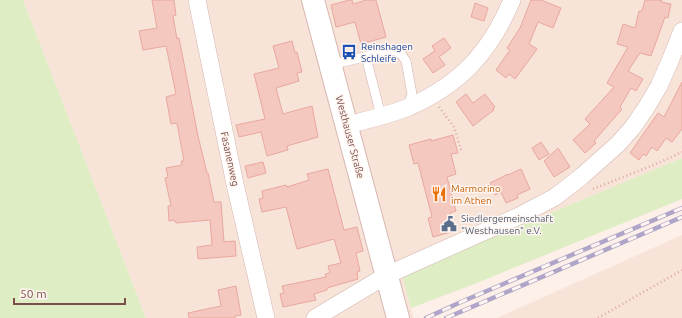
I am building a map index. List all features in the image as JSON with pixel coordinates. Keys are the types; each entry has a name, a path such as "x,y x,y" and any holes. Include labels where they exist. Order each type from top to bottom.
{"main road":[{"name":"Westhauser Straße","path":"313,0 398,318"}],"street":[{"name":"Fasanenweg","path":"197,0 235,184 266,318"},
{"path":"347,125 408,108 462,76 487,48 512,0"},
{"path":"315,318 388,277 519,216 555,197 582,176 618,144 641,114 659,86 682,31"}],"lane":[{"path":"330,65 394,50 401,54 406,61 412,94 408,108"},
{"path":"366,57 381,116"}],"path":[{"path":"430,96 454,127 462,152"},
{"path":"590,190 682,152"},
{"path":"598,318 682,270"}],"shaded area":[{"path":"23,0 682,0 682,158 402,275 414,318 146,318"},
{"path":"682,235 682,318 497,318"}],"green space":[{"path":"0,0 23,0 146,318 0,318"},
{"path":"682,158 682,199 472,285 411,308 402,275"}],"building":[{"path":"152,0 174,0 176,15 173,16 177,39 179,38 198,136 214,202 221,202 224,242 235,241 236,256 198,259 197,247 212,245 210,220 176,223 174,220 169,221 168,206 171,206 165,178 168,177 166,168 182,165 181,161 184,161 177,123 171,124 166,97 176,94 166,46 143,50 139,31 157,28"},
{"path":"352,0 353,4 366,0 376,0 386,37 361,44 355,22 336,27 331,5"},
{"path":"531,0 541,0 561,8 553,28 538,22 529,44 537,49 515,79 509,74 506,78 496,70 510,50 507,48 520,28"},
{"path":"645,0 662,0 661,2 671,4 668,18 665,17 651,56 640,53 628,71 643,79 636,91 631,88 620,107 622,109 594,141 596,143 585,153 573,140 590,124 585,119 614,87 607,83 628,47 617,44 623,24 635,28 639,11 642,11"},
{"path":"475,3 488,8 484,21 471,17"},
{"path":"444,38 451,48 439,57 445,65 433,73 423,59 435,51 432,46"},
{"path":"292,41 295,53 297,52 302,72 297,73 299,81 276,88 283,114 312,106 318,137 287,146 288,150 267,156 261,132 239,137 236,125 265,119 254,74 279,68 273,46"},
{"path":"682,82 682,129 672,142 666,138 657,151 652,147 646,156 643,154 639,160 630,153 658,113 664,117"},
{"path":"466,94 473,103 485,94 495,107 493,109 494,110 473,126 456,102"},
{"path":"453,135 458,153 451,154 456,174 447,177 456,211 450,213 455,231 433,237 428,218 432,217 418,163 414,164 409,145"},
{"path":"541,142 549,154 539,160 532,148"},
{"path":"558,148 570,167 554,177 544,161"},
{"path":"263,162 266,173 248,178 245,166"},
{"path":"328,169 344,230 357,227 363,251 356,253 360,271 357,272 358,279 327,288 327,290 314,294 316,300 283,307 280,294 284,293 282,286 326,277 325,274 330,273 328,266 341,263 334,239 297,249 286,207 262,212 259,199 263,198 262,191 286,185 287,187 309,180 307,174"},
{"path":"521,169 530,189 517,195 518,198 506,203 501,192 495,195 490,183"},
{"path":"236,286 241,315 235,316 235,318 189,318 188,313 221,306 218,290"}],"railway":[{"path":"426,318 682,208"},
{"path":"446,318 682,217"}],"place":[{"name":"Reinshagen Schleife","path":"349,52"},
{"name":"Marmorino im Athen","path":"439,194"},
{"name":"Siedlergemeinschaft \"Westhausen\" e.V.","path":"449,224"}]}
